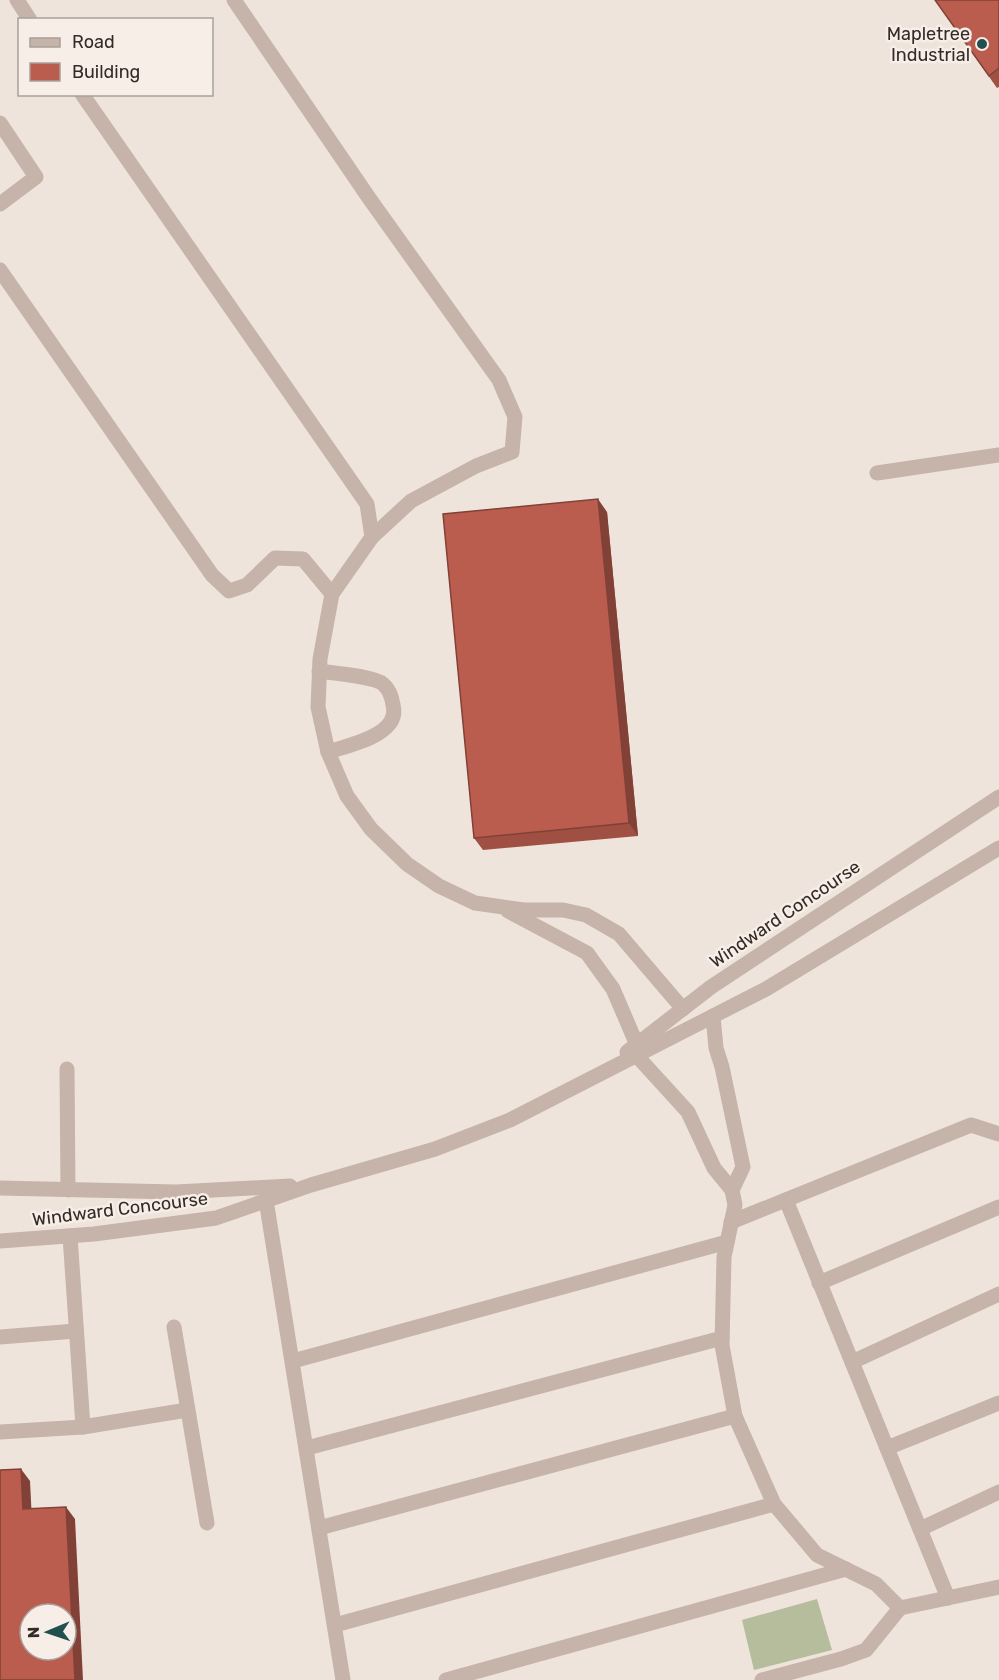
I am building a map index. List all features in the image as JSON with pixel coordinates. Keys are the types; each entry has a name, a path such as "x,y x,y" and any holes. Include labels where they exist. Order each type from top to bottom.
{"street":[{"path":"17,0 29,18"},
{"path":"234,0 369,198 499,380 515,417 512,452 476,466 411,501 372,537 332,594 319,671 318,707 328,752 347,796 370,829 407,864 439,886 475,903 524,910 563,910 586,915 619,934 683,1009"},
{"path":"83,96 367,504 372,537"},
{"path":"0,123 36,177 0,204"},
{"path":"0,270 212,575 229,591 247,585 275,558 303,559 332,594"},
{"path":"878,473 999,455"},
{"path":"319,671 382,683 391,696 395,711 389,726 374,737 328,752"},
{"name":"Windward Concourse","path":"0,1241 70,1236 216,1218 311,1185 435,1149 499,1124 599,1074 636,1050 711,987 999,797"},
{"name":"Windward Concourse","path":"636,1050 713,1016 766,989 999,848"},
{"path":"500,907 587,953 613,989 636,1050 688,1112 714,1168 732,1190 735,1205 724,1257 722,1338 735,1416 774,1504 818,1555 876,1584 900,1608"},
{"path":"713,1016 716,1048 722,1067 742,1167 732,1190"},
{"path":"67,1069 68,1190"},
{"path":"731,1222 971,1125 999,1134"},
{"name":"Windward Concourse","path":"0,1188 176,1192 311,1185"},
{"path":"266,1200 343,1680"},
{"path":"786,1200 948,1598"},
{"path":"819,1282 999,1207"},
{"path":"70,1236 83,1427"},
{"path":"293,1361 727,1242"},
{"path":"852,1362 999,1294"},
{"path":"174,1327 207,1523"},
{"path":"0,1337 76,1331"},
{"path":"307,1448 722,1338"},
{"path":"887,1448 999,1403"},
{"path":"0,1432 83,1427 187,1410"},
{"path":"320,1528 735,1416"},
{"path":"920,1529 999,1492"},
{"path":"334,1625 774,1504"},
{"path":"446,1680 846,1569"},
{"path":"762,1680 866,1650 900,1608 999,1587"}],"green space":[{"path":"817,1599 832,1650 754,1670 742,1620"}],"building":[{"name":"Mapletree Industrial","path":"935,0 999,0 999,68 989,76"},
{"path":"598,499 629,823 474,838 443,514"},
{"path":"21,1469 23,1509 66,1507 71,1602 18,1602 18,1662 74,1662 75,1680 0,1680 0,1470"}],"place":[{"name":"Mapletree Industrial","path":"982,44"}]}
